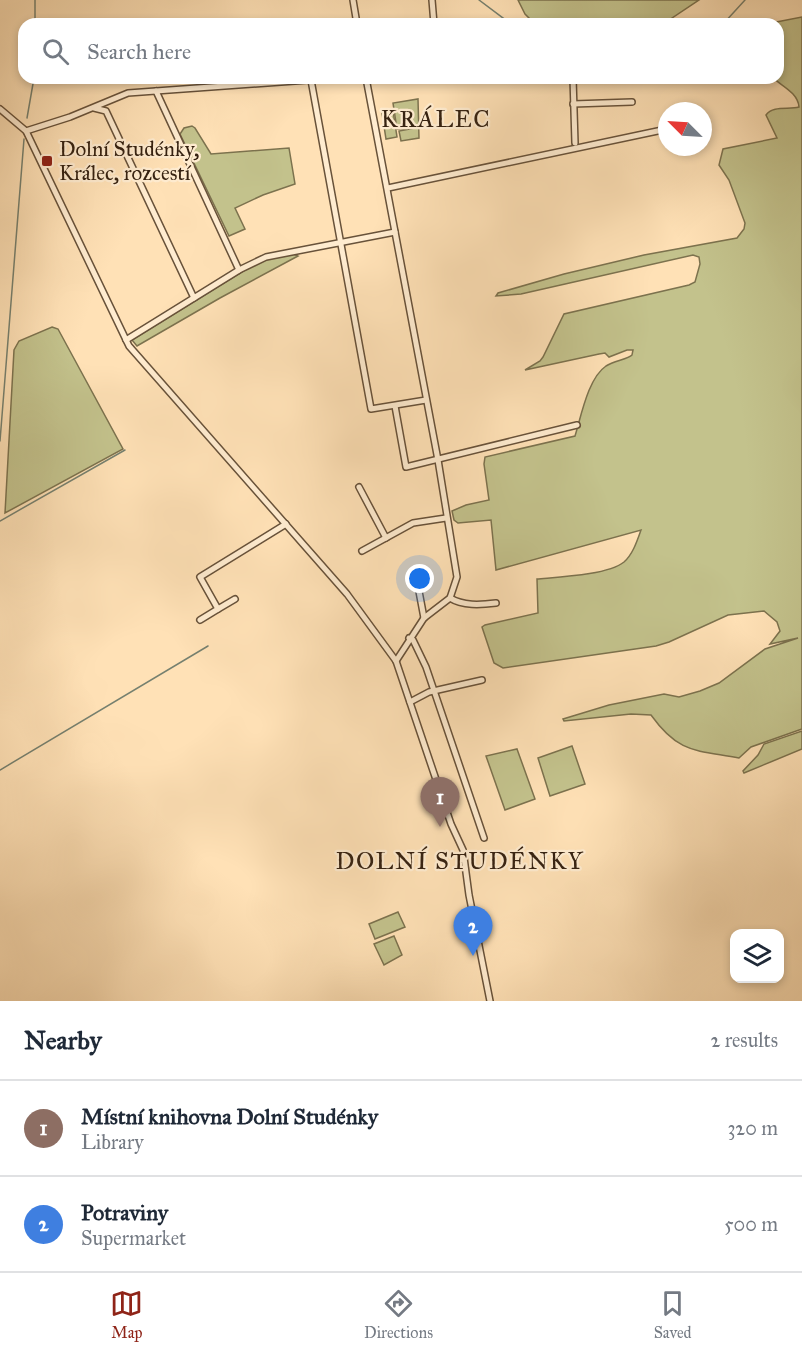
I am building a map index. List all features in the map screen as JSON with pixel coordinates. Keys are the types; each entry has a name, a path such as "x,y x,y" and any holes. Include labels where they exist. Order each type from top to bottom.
{"street":[{"path":"353,0 356,18"},
{"path":"432,0 434,18"},
{"path":"26,131 49,125 128,93 255,84"},
{"path":"312,84 372,409 426,400"},
{"path":"367,84 438,460 457,577 450,598 424,618 396,661"},
{"path":"573,84 575,143"},
{"path":"156,91 239,270"},
{"path":"573,104 632,102"},
{"path":"92,108 106,111 194,298"},
{"path":"0,109 26,131 132,351 347,594 396,661 451,824 463,850 469,895 490,1001"},
{"path":"387,188 658,131"},
{"path":"126,340 239,270 266,257 394,232"},
{"path":"395,406 406,467 577,425"},
{"path":"360,487 386,538"},
{"path":"362,551 413,524 446,518"},
{"path":"218,609 200,577 286,524"},
{"path":"415,570 424,618"},
{"path":"450,598 467,604 496,603"},
{"path":"200,620 235,599"},
{"path":"409,638 413,640 426,668 484,838"},
{"path":"410,702 434,691 482,680"}],"shaded area":[{"path":"518,0 699,0 672,18 529,18"},
{"path":"802,17 802,729 751,747 739,758 700,751 680,744 661,728 651,715 631,714 564,721 563,719 609,705 664,694 679,697 700,691 719,683 765,649 798,638 770,644 780,631 777,622 764,611 728,615 656,646 503,668 494,663 482,627 538,613 537,579 595,573 624,562 632,551 641,530 496,570 491,520 458,523 454,520 452,511 489,500 485,457 575,436 594,379 609,364 632,355 633,350 609,357 605,353 525,370 543,357 564,314 689,285 695,282 700,264 699,257 693,255 521,294 496,296 498,293 644,255 737,238 744,229 745,223 729,180 719,165 723,149 777,138 766,115 769,112 799,107 793,94 780,84 784,84 784,20"},
{"path":"418,99 419,138 401,141 399,131 415,128 397,129 393,103"},
{"path":"393,111 397,137 386,139 382,113"},
{"path":"192,126 211,154 289,148 295,184 235,208 245,229 229,236 180,134 184,128"},
{"path":"291,253 298,256 137,346 132,340 245,270 265,260"},
{"path":"52,327 58,329 123,449 5,513 14,350 19,341"},
{"path":"802,731 802,749 744,773 743,771 758,755 764,744"},
{"path":"572,746 585,784 550,796 538,758"},
{"path":"517,749 535,799 505,810 486,756"},
{"path":"398,912 405,927 375,939 369,924"},
{"path":"394,936 402,955 384,965 374,944"}],"waterway":[{"path":"35,0 35,18"},
{"path":"479,0 503,18"},
{"path":"729,18 745,0"},
{"path":"27,118 33,84"},
{"path":"0,441 24,139"},
{"path":"0,521 125,450"},
{"path":"0,770 208,646"}],"place":[{"name":"Dolní Studénky, Králec, rozcestí","path":"47,161"},
{"name":"Místní knihovna Dolní Studénky","path":"440,827"},
{"name":"Potraviny","path":"473,956"}],"district":[{"name":"KRÁLEC","path":"436,119"},
{"name":"DOLNÍ STUDÉNKY","path":"460,861"}]}
